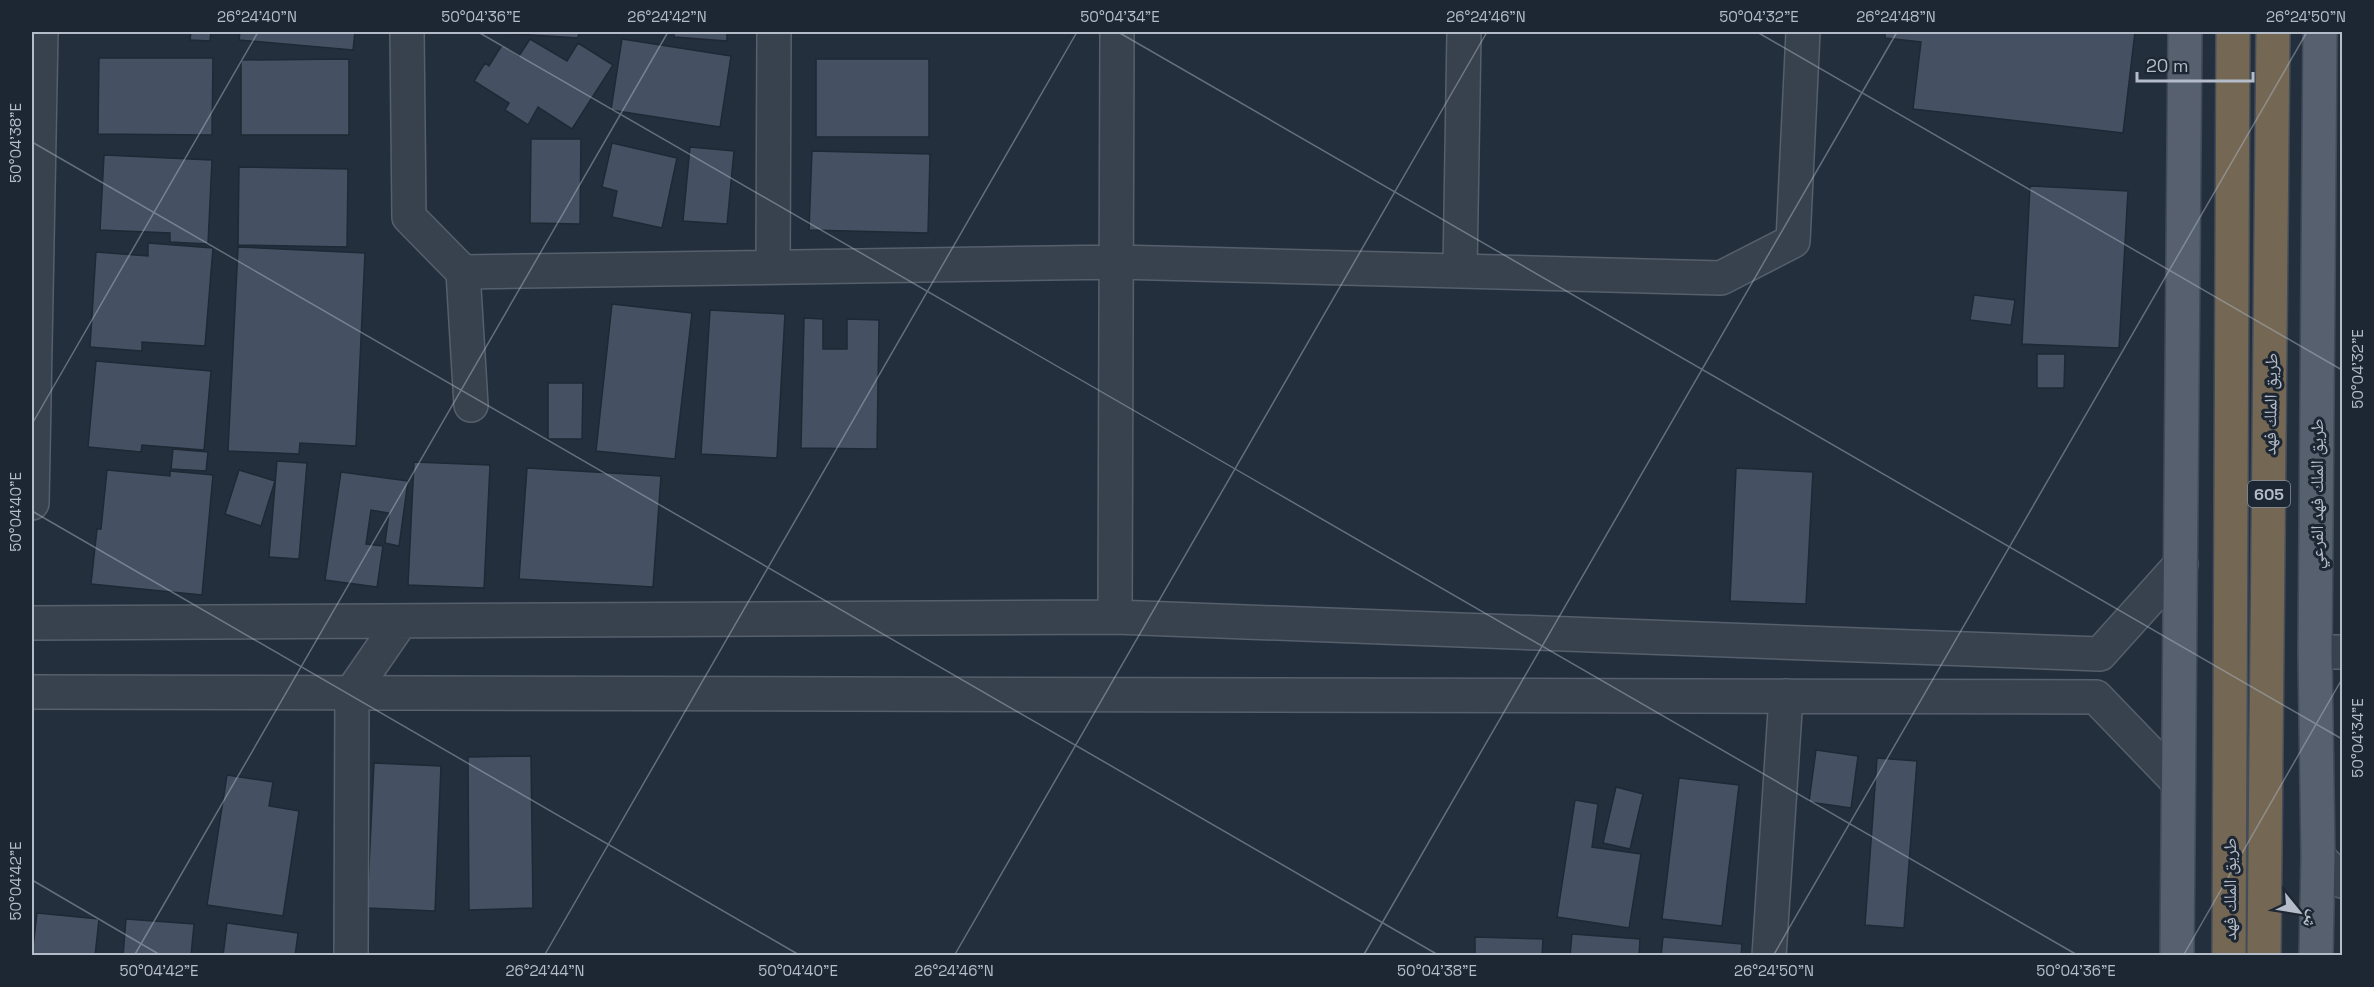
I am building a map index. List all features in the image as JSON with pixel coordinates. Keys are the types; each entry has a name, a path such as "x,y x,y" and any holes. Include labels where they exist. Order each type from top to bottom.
{"highway":[{"name":"طريق الملك فهد","path":"2229,956 2233,32"},
{"name":"طريق الملك فهد","path":"2264,956 2273,32"}],"main road":[{"path":"2176,956 2185,32"},
{"name":"طريق الملك فهد الفرعي","path":"2316,956 2318,857 2329,652 2320,32"}],"street":[{"path":"32,503 41,32"},
{"path":"407,32 409,217 462,272 471,405"},
{"path":"773,267 774,32"},
{"path":"1116,617 1117,32"},
{"path":"1460,271 1464,32"},
{"path":"462,272 1117,262 1721,278 1792,241 1803,32"},
{"path":"32,623 1116,617 2100,654 2181,564"},
{"path":"351,956 352,692 401,621"},
{"path":"32,692 2096,697 2177,781"},
{"path":"1769,956 1786,696"},
{"path":"2318,857 2343,881"}],"building":[{"path":"191,32 211,32 210,41 190,40"},
{"path":"240,32 355,32 353,50 239,40"},
{"path":"484,32 579,32 578,38"},
{"path":"674,32 727,32 727,41 674,37"},
{"path":"1885,32 2135,32 2123,133 1913,109 1921,42 1885,38"},
{"path":"530,39 567,61 578,43 613,65 572,129 538,107 528,125 505,110 509,103 474,81 485,63 489,66 502,45 519,56"},
{"path":"622,39 731,56 720,127 611,110"},
{"path":"99,58 213,58 212,135 98,134"},
{"path":"349,59 349,135 241,135 241,60"},
{"path":"816,59 929,59 929,137 816,137"},
{"path":"531,139 581,139 580,224 530,223"},
{"path":"612,143 677,158 662,228 612,217 617,191 602,187"},
{"path":"690,147 734,151 727,224 683,221"},
{"path":"812,151 930,154 928,233 809,230"},
{"path":"104,155 212,160 208,244 170,242 170,233 100,230"},
{"path":"239,167 348,169 347,247 238,245"},
{"path":"2030,186 2128,191 2119,348 2022,344"},
{"path":"148,243 213,248 205,346 142,342 142,351 90,347 96,252 148,256"},
{"path":"238,247 365,253 356,446 300,443 299,454 228,451"},
{"path":"1974,295 2015,300 2011,325 1970,320"},
{"path":"612,304 692,313 675,459 596,451"},
{"path":"710,310 785,314 777,458 701,454"},
{"path":"804,318 823,319 823,349 847,349 847,319 879,320 877,449 801,448"},
{"path":"2037,354 2065,354 2064,388 2037,388"},
{"path":"96,361 211,371 204,450 142,445 141,452 88,447"},
{"path":"548,383 583,383 582,439 548,439"},
{"path":"173,449 208,452 206,471 171,469"},
{"path":"277,461 307,463 299,559 269,557"},
{"path":"414,462 490,465 484,588 408,585"},
{"path":"527,468 661,476 653,587 519,579"},
{"path":"1736,468 1813,472 1806,604 1730,601"},
{"path":"107,470 170,476 170,471 213,475 202,595 91,584 97,529 101,529"},
{"path":"239,470 275,481 261,526 225,514"},
{"path":"341,472 408,481 399,546 385,543 389,513 371,510 366,544 383,546 377,587 325,580"},
{"path":"1816,750 1858,756 1851,808 1809,802"},
{"path":"531,756 533,908 469,910 468,757"},
{"path":"1877,758 1917,761 1904,928 1865,925"},
{"path":"374,763 441,766 435,911 367,908"},
{"path":"227,775 273,782 269,806 299,811 283,916 207,905"},
{"path":"1679,778 1739,785 1722,926 1662,919"},
{"path":"1616,787 1643,794 1630,849 1603,843"},
{"path":"1575,800 1598,804 1592,847 1641,854 1629,928 1557,917"},
{"path":"37,913 99,919 95,956 32,956"},
{"path":"126,919 194,924 191,956 123,956"},
{"path":"227,923 298,933 295,956 223,956"},
{"path":"1572,934 1640,939 1639,956 1570,956"},
{"path":"1475,937 1543,939 1542,956 1475,956"},
{"path":"1663,937 1742,944 1741,956 1661,956"}]}
